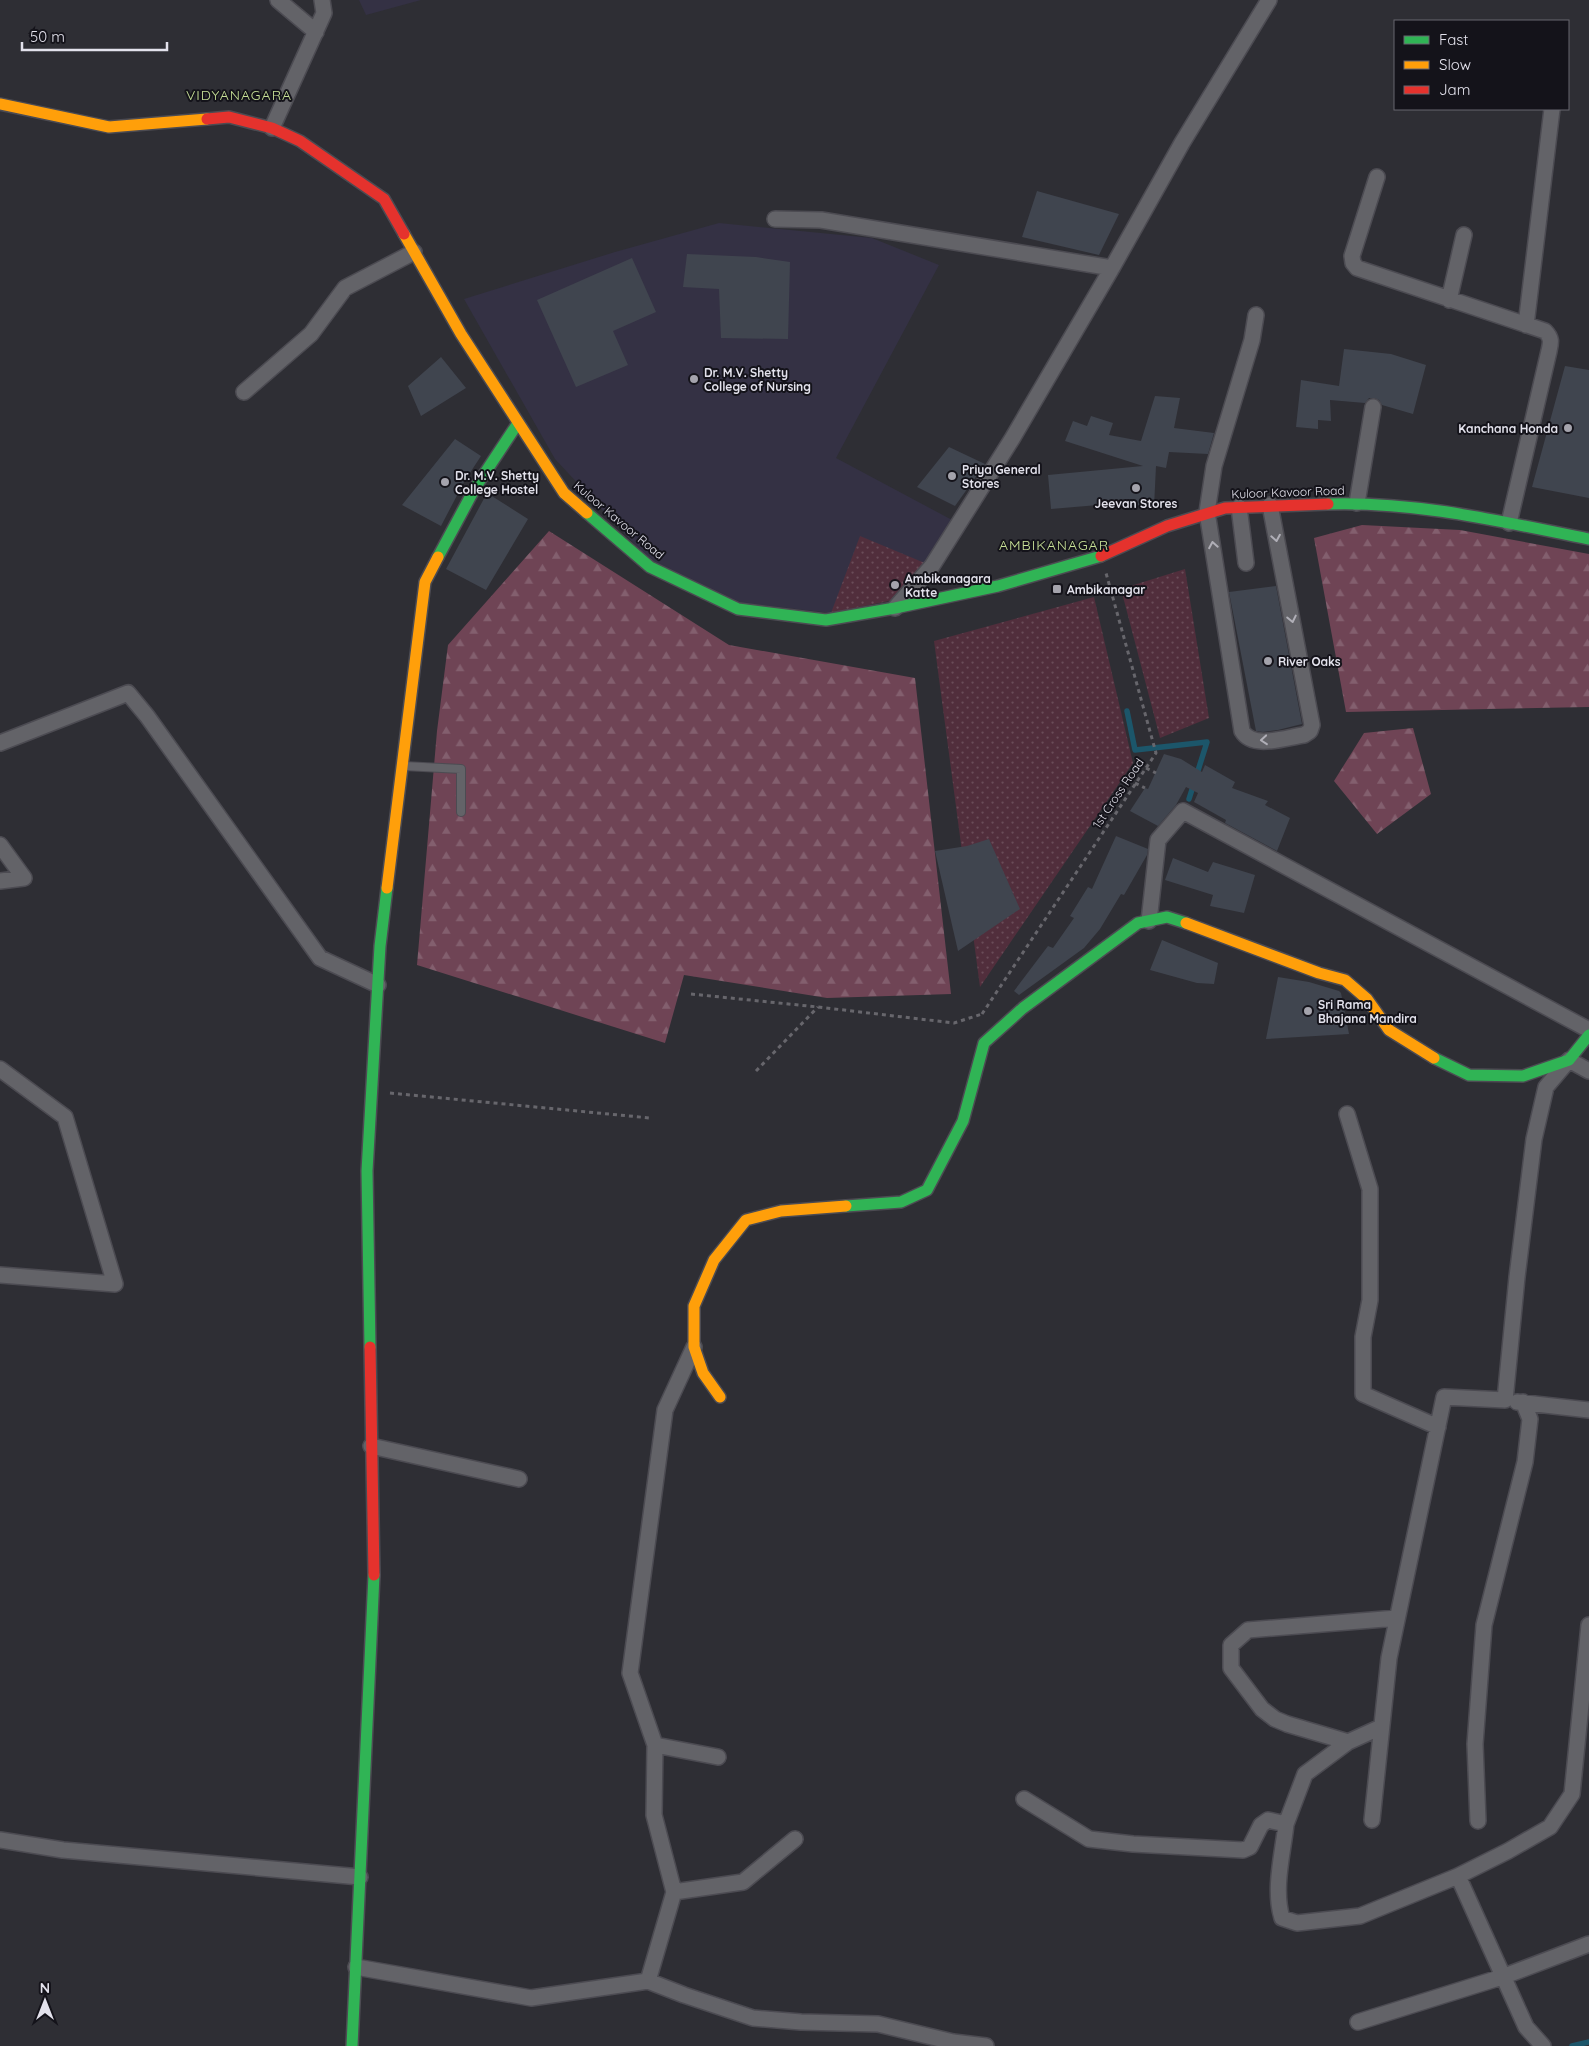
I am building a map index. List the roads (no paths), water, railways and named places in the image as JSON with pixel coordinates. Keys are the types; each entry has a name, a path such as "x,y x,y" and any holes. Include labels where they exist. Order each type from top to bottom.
{"street":[{"path":"278,0 316,32"},
{"path":"272,128 324,13 322,0"},
{"path":"895,608 937,558 1012,439 1112,268 1182,143 1269,0"},
{"name":"Kuloor Kavoor Road","path":"0,104 109,127 229,117 272,128 300,141 384,199 461,334 564,493 650,567 738,609 826,620 895,608 998,586 1101,556 1167,526 1207,512 1239,507 1357,503 1446,511 1589,539"},
{"path":"1526,325 1552,110"},
{"path":"1378,177 1352,256 1353,263 1357,268 1364,272 1544,331 1550,336 1551,341 1510,523"},
{"path":"775,219 821,220 1112,268"},
{"path":"1449,300 1464,235"},
{"path":"244,392 311,334 345,288 414,252"},
{"path":"1256,315 1252,340 1214,466 1207,512 1242,731 1249,739 1259,741 1308,733 1312,725 1270,505"},
{"path":"1357,503 1373,407"},
{"path":"352,2046 374,1582 367,1172 380,946 424,582 475,488 518,423"},
{"path":"1239,507 1246,563"},
{"path":"0,744 128,693 320,958 378,985"},
{"path":"1149,921 1158,840 1183,811 1589,1030"},
{"path":"0,845 24,878 0,881"},
{"path":"720,1397 703,1373 694,1347 694,1306 714,1260 746,1220 781,1211 902,1202 927,1190 963,1121 984,1043 1023,1008 1138,923 1167,917 1202,928 1319,974 1345,980 1367,999 1389,1030 1425,1054 1469,1075 1523,1076 1569,1060 1589,1071"},
{"path":"1505,1400 1517,1277 1534,1139 1546,1087 1589,1035"},
{"path":"0,1069 65,1117 115,1284 0,1275"},
{"path":"1346,1114 1370,1188 1370,1300 1363,1337 1363,1394 1438,1428"},
{"path":"648,1981 674,1892 654,1815 655,1745 630,1673 665,1410 694,1347"},
{"path":"1372,1820 1388,1658 1444,1397 1505,1400 1589,1410"},
{"path":"1478,1821 1475,1744 1484,1625 1525,1462 1530,1419 1523,1402"},
{"path":"372,1446 519,1479"},
{"path":"1348,1742 1287,1724 1275,1719 1262,1709 1231,1668 1231,1645 1248,1630 1397,1618"},
{"path":"1381,1727 1348,1742 1305,1774 1286,1824 1280,1879 1279,1908 1282,1918 1297,1923 1360,1916 1458,1876 1550,1827 1572,1794 1589,1626"},
{"path":"655,1745 718,1757"},
{"path":"1024,1799 1089,1839 1133,1844 1243,1850 1250,1847 1261,1826 1268,1820 1286,1824"},
{"path":"674,1892 743,1882 795,1839"},
{"path":"0,1840 64,1850 360,1877"},
{"path":"1458,1876 1526,2027 1543,2046"},
{"path":"1358,2022 1502,1977 1589,1944"},
{"path":"356,1968 531,1998 648,1981 753,2018 801,2022 878,2024 953,2042 986,2046"}],"lane":[{"path":"402,766 462,769 460,812"}],"waterway":[{"path":"1127,711 1135,750 1207,742 1189,799"},
{"path":"1572,2046 1589,2042"}],"place":[{"name":"Dr. M.V. Shetty College of Nursing","path":"694,379"},
{"name":"Kanchana Honda","path":"1568,428"},
{"name":"Priya General Stores","path":"952,476"},
{"name":"Dr. M.V. Shetty College Hostel","path":"445,482"},
{"name":"Jeevan Stores","path":"1136,488"},
{"name":"Ambikanagara Katte","path":"895,585"},
{"name":"Ambikanagar","path":"1057,589"},
{"name":"River Oaks","path":"1268,661"},
{"name":"Sri Rama Bhajana Mandira","path":"1308,1011"}],"district":[{"name":"VIDYANAGARA","path":"239,95"},
{"name":"AMBIKANAGAR","path":"1054,545"}]}
